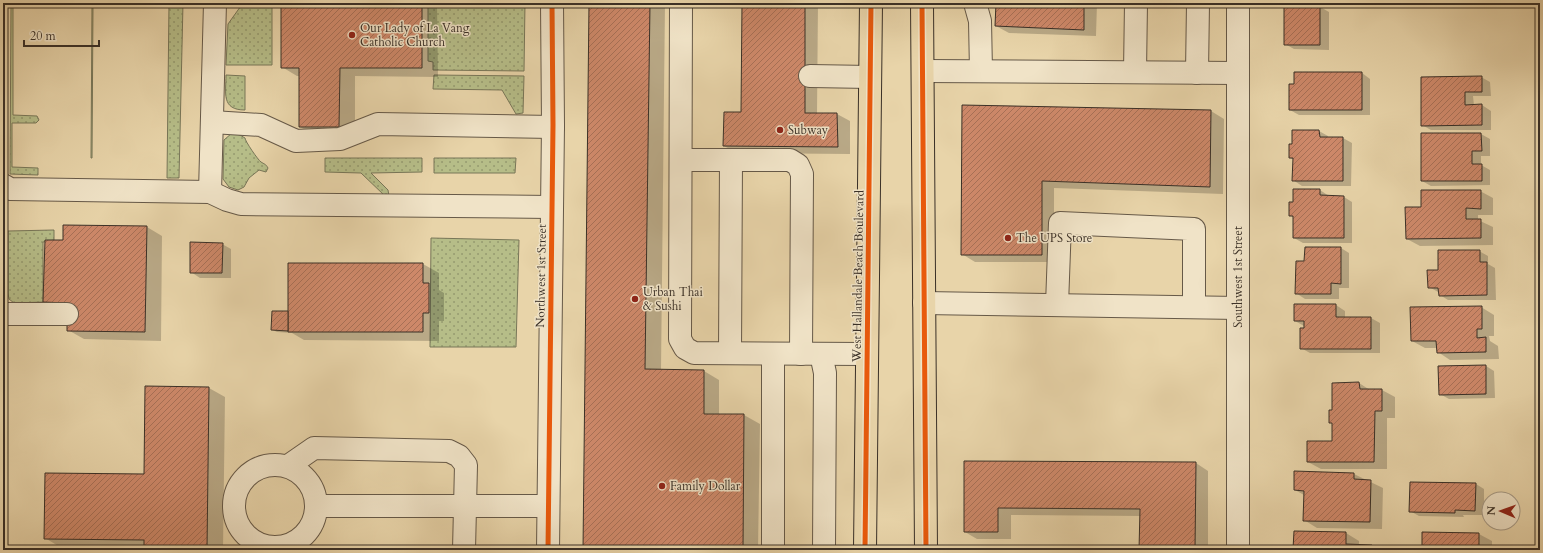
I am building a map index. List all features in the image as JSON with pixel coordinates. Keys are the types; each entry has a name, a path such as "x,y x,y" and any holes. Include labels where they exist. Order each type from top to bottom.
{"main road":[{"name":"West Hallandale Beach Boulevard","path":"865,550 871,3"},
{"path":"922,3 926,550"}],"street":[{"path":"210,192 215,3"},
{"name":"Northwest 1st Street","path":"548,550 553,127 552,3"},
{"path":"681,3 680,340 685,348 694,353 867,354"},
{"path":"975,3 980,21 981,72"},
{"path":"1135,72 1136,3"},
{"path":"1197,73 1198,3"},
{"name":"Southwest 1st Street","path":"1238,3 1238,550"},
{"path":"923,71 1238,73"},
{"path":"810,76 870,77"},
{"path":"212,122 261,125 296,140 340,139 378,124 553,127"},
{"path":"681,160 790,160 798,165 802,174 811,354 826,373 824,550"},
{"path":"730,353 731,160"},
{"path":"3,185 10,189 210,192 227,200 241,204 552,207"},
{"path":"1057,305 1060,222 1194,229 1194,307"},
{"path":"924,303 1238,308"},
{"path":"3,314 67,314"},
{"path":"773,354 773,550"},
{"path":"288,466 314,448 449,451 459,456 466,465 464,550"},
{"path":"275,464 288,466 299,472 309,482 314,493 317,506 314,519 308,530 291,548 262,545 250,539 241,530 235,518 234,505 236,492 242,481 251,472 263,466 275,464"},
{"path":"317,506 548,506"}],"green space":[{"path":"11,3 13,3 13,115 37,116 39,120 36,123 12,123 12,167 38,168 38,175 10,174"},
{"path":"92,3 93,3 91,158"},
{"path":"169,3 183,3 179,178 167,178"},
{"path":"243,3 272,3 272,65 226,65 228,24"},
{"path":"428,3 525,3 524,71 433,70 433,62 428,61"},
{"path":"226,75 245,76 245,110 237,109 228,104 226,99"},
{"path":"434,75 524,76 523,113 516,114 502,90 433,89"},
{"path":"232,133 245,138 257,158 268,168 266,172 259,170 249,178 244,187 238,190 229,187 223,179 224,140"},
{"path":"325,158 422,158 422,172 371,173 388,190 389,196 385,196 361,173 325,172"},
{"path":"434,158 516,158 515,173 434,173"},
{"path":"54,230 54,240 43,242 43,302 14,303 9,299 8,293 8,231"},
{"path":"431,238 519,240 516,347 430,347"}],"building":[{"name":"Our Lady of La Vang Catholic Church","path":"281,3 422,3 422,68 340,68 339,127 299,127 299,68 281,68"},
{"path":"589,3 650,3 645,369 704,370 704,414 744,414 743,550 583,550"},
{"path":"742,3 805,3 805,113 837,113 838,147 723,146 724,112 741,112"},
{"path":"996,3 1084,3 1084,30 995,26"},
{"path":"1284,3 1313,3 1313,6 1320,6 1320,45 1284,45"},
{"path":"1294,72 1362,72 1362,110 1289,110 1289,84 1294,84"},
{"path":"1482,76 1482,92 1465,92 1465,105 1482,104 1482,125 1421,126 1421,77"},
{"path":"962,105 1211,110 1210,187 1042,181 1042,255 961,255"},
{"path":"1292,130 1319,130 1320,137 1343,137 1343,181 1292,181 1293,158 1289,158 1289,144 1292,144"},
{"path":"1421,133 1481,133 1482,151 1472,151 1472,164 1482,164 1482,181 1421,181"},
{"path":"1293,189 1320,189 1320,195 1344,196 1344,238 1293,238 1293,216 1289,216 1289,202 1293,202"},
{"path":"1421,190 1481,190 1481,209 1466,208 1466,219 1481,219 1481,238 1406,239 1405,207 1421,207"},
{"path":"63,225 147,226 145,332 67,331 67,303 43,302 45,240 63,240"},
{"path":"190,242 223,243 222,273 190,273"},
{"path":"1305,247 1341,247 1341,284 1331,283 1331,294 1295,294 1296,261 1304,261"},
{"path":"1438,250 1480,250 1480,262 1487,262 1487,295 1439,296 1438,288 1428,288 1427,270 1438,270"},
{"path":"288,263 423,263 423,283 429,283 429,313 423,313 423,332 288,332"},
{"path":"1294,304 1336,304 1336,317 1371,317 1371,349 1300,349 1300,328 1304,328 1304,321 1294,321"},
{"path":"1482,306 1482,329 1477,329 1477,338 1486,337 1486,352 1437,353 1436,341 1411,341 1410,307"},
{"path":"272,311 288,311 288,331 271,330"},
{"path":"1486,365 1486,394 1439,395 1438,366"},
{"path":"1359,382 1360,389 1382,389 1382,411 1375,411 1374,462 1307,462 1307,441 1332,441 1332,423 1329,423 1329,410 1332,410 1332,383"},
{"path":"145,386 209,387 207,550 144,550 144,540 44,539 45,473 144,474"},
{"path":"964,461 1196,462 1195,550 1139,550 1140,509 998,508 998,532 964,532"},
{"path":"1294,471 1354,473 1354,479 1371,480 1370,522 1303,521 1304,491 1294,490"},
{"path":"1410,482 1476,483 1475,511 1455,510 1455,513 1409,512"},
{"path":"1294,531 1346,532 1346,544 1372,545 1372,550 1293,549"},
{"path":"1422,532 1479,533 1479,550 1422,550"}],"cycle path":[{"path":"548,550 553,125 552,3"},
{"path":"865,550 871,3"},
{"path":"922,3 926,550"}],"place":[{"name":"Our Lady of La Vang Catholic Church","path":"352,35"},
{"name":"Subway","path":"780,130"},
{"name":"The UPS Store","path":"1008,238"},
{"name":"Urban Thai & Sushi","path":"635,299"},
{"name":"Family Dollar","path":"662,486"}]}
